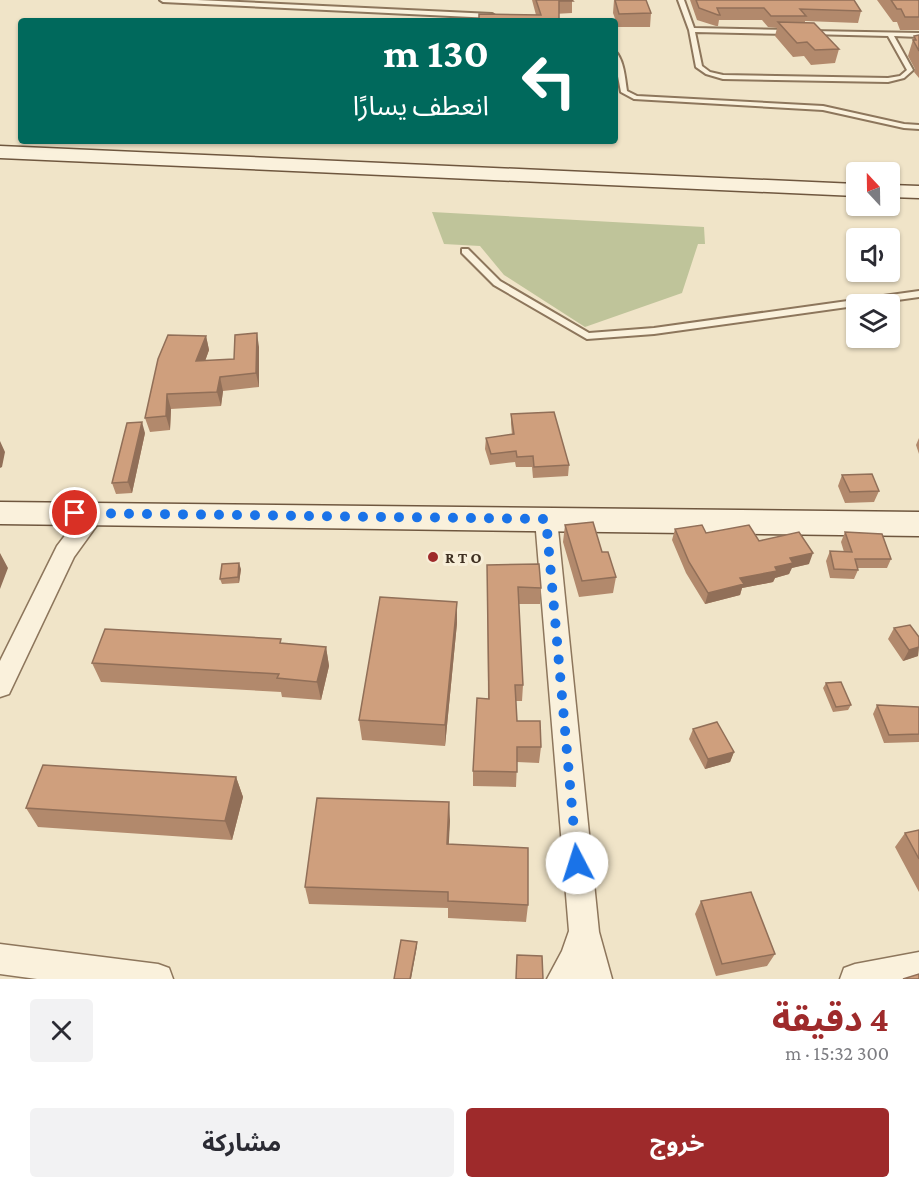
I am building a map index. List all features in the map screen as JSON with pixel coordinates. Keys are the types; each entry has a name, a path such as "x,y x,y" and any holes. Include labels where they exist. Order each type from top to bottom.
{"main road":[{"path":"0,144 846,180"},
{"path":"0,152 846,189"},
{"path":"900,182 919,183"},
{"path":"900,191 919,192"},
{"path":"0,513 919,524"}],"street":[{"path":"56,513 64,527 67,540 65,552"},
{"path":"0,686 65,552 94,514"},
{"path":"546,519 584,932 597,979"},
{"path":"562,979 574,959 584,932"},
{"path":"0,959 158,979"},
{"path":"855,979 919,967"}],"lane":[{"path":"163,0 244,2 495,16"},
{"path":"681,0 692,30 699,67 708,73 735,77 888,80 902,77 910,70 890,34"},
{"path":"692,30 797,32"},
{"path":"808,33 919,35"},
{"path":"618,60 624,92 636,98 823,108 919,127"},
{"path":"465,251 497,284 587,336 654,331 919,294"}],"green space":[{"path":"432,212 704,227 705,244 698,244 682,293 585,327 504,275 480,246 444,244"}],"building":[{"path":"536,0 573,1 559,1 559,18 479,18 479,14 541,15"},
{"path":"615,0 646,0 651,13 619,14"},
{"path":"696,0 854,0 861,11 800,9 806,16 771,16 764,8 717,8 720,15 718,15 699,8"},
{"path":"891,0 918,0 919,17 905,17 901,9 897,9"},
{"path":"778,22 814,23 839,49 815,50 807,42 797,43"},
{"path":"919,35 919,51 913,40 916,40 914,36"},
{"path":"257,333 256,373 220,377 217,392 167,394 166,416 145,418 158,359 168,335 206,336 196,361 234,359 235,335"},
{"path":"554,412 569,465 534,467 533,456 517,457 516,451 491,454 486,438 514,434 511,414"},
{"path":"142,422 128,482 112,483 127,423"},
{"path":"872,474 879,491 850,492 842,475"},
{"path":"593,522 602,552 608,552 616,577 582,581 565,525"},
{"path":"702,525 706,533 749,525 759,541 799,532 813,553 790,558 793,563 775,567 777,571 740,578 744,584 708,593 689,562 675,529"},
{"path":"845,532 882,534 891,559 855,559 858,570 834,569 830,551 852,552"},
{"path":"239,563 238,577 220,579 222,564"},
{"path":"539,564 541,588 518,587 523,685 515,685 517,721 540,721 541,747 517,747 517,772 473,771 477,698 489,699 487,565"},
{"path":"380,597 457,602 445,725 359,720"},
{"path":"910,625 919,637 919,647 909,650 894,628"},
{"path":"105,629 281,639 280,643 326,647 317,682 277,678 279,674 92,663"},
{"path":"841,682 851,705 836,707 826,683"},
{"path":"877,705 919,707 919,734 889,735"},
{"path":"717,722 734,752 708,759 693,729"},
{"path":"43,765 236,777 225,821 26,808"},
{"path":"317,798 449,802 447,844 528,848 528,905 448,901 448,892 305,887"},
{"path":"919,830 919,859 905,833"},
{"path":"751,892 775,954 722,964 701,901"},
{"path":"401,940 417,942 410,979 394,979"},
{"path":"517,955 542,956 543,979 516,979"},
{"path":"919,974 919,979 903,979"}],"place":[{"name":"R T O","path":"433,557"}],"route":[{"path":"75,513 546,519 577,863"}]}
